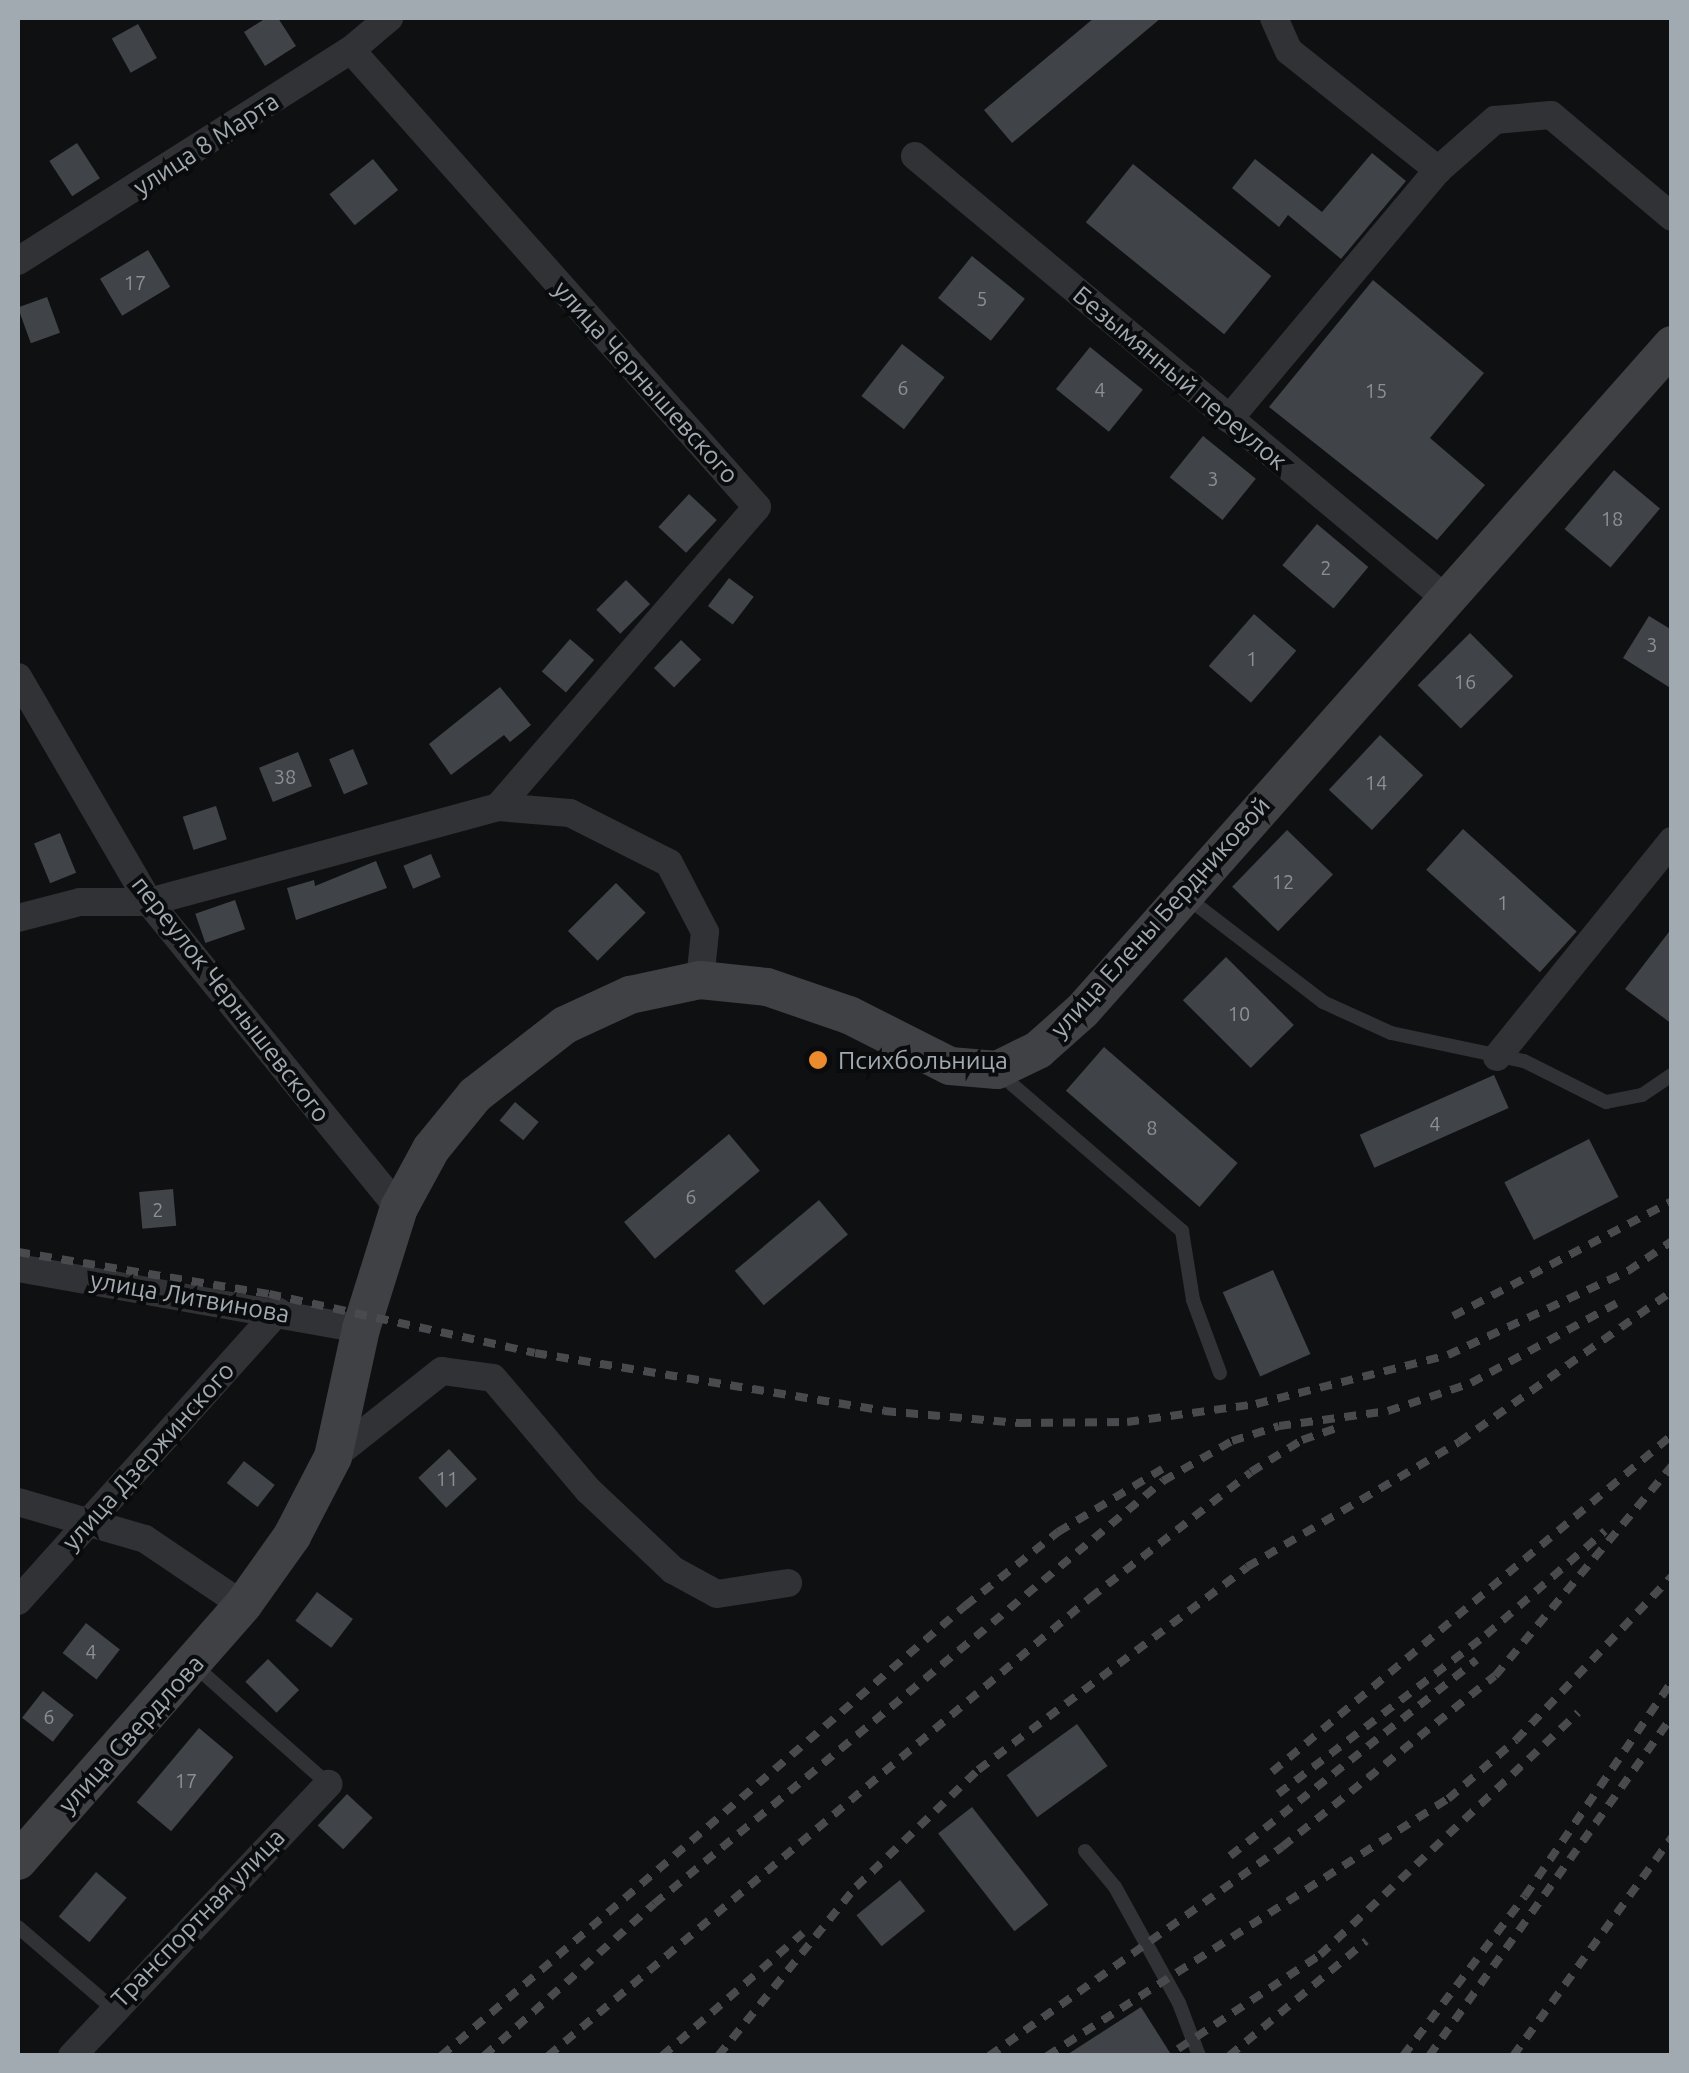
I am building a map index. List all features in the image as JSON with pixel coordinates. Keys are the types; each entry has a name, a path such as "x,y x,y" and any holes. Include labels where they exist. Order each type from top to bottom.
{"street":[{"name":"улица 8 Марта","path":"18,262 350,50 389,18"},
{"path":"1274,18 1289,51 1438,170"},
{"name":"улица Чернышевского","path":"350,50 757,507 498,807"},
{"path":"1230,419 1438,170 1495,120 1551,115 1672,218"},
{"name":"Безымянный переулок","path":"915,156 1445,598"},
{"name":"улица Елены Бердниковой","path":"997,1070 1038,1050 1082,1011 1181,893 1672,345"},
{"name":"переулок Чернышевского","path":"18,677 149,902 399,1208"},
{"path":"18,918 80,902 149,902 498,807 570,813 669,864 705,932 700,980"},
{"path":"1497,1056 1672,841"},
{"path":"18,1502 145,1538 243,1606 292,1536 332,1458 361,1329 399,1208 431,1148 474,1095 565,1026 630,996 700,980 767,988 850,1016 950,1066 997,1070"},
{"name":"улица Литвинова","path":"18,1268 278,1311 361,1329"},
{"name":"улица Дзержинского","path":"18,1602 278,1311"},
{"path":"332,1458 442,1371 493,1378 588,1490 672,1570 717,1594 788,1584"},
{"name":"улица Свердлова","path":"18,1861 243,1606"},
{"name":"Транспортная улица","path":"72,2056 110,2007 328,1784"}],"lane":[{"path":"1181,893 1324,1002 1391,1034 1524,1061 1606,1102 1642,1096 1672,1075"},
{"path":"997,1070 1182,1231 1193,1300 1220,1373"},
{"path":"193,1664 328,1784"},
{"path":"1085,1851 1122,1900 1199,2056"},
{"path":"18,1927 110,2007"}],"building":[{"path":"266,18 278,18 296,46 265,66 244,32"},
{"path":"1094,18 1161,18 1012,143 984,110"},
{"path":"138,24 157,58 131,73 112,39"},
{"path":"77,143 100,178 72,196 49,161"},
{"path":"1372,153 1406,181 1341,259 1288,215 1279,227 1232,188 1255,159 1322,212"},
{"path":"373,159 398,190 355,225 329,194"},
{"path":"1133,164 1271,276 1224,334 1086,222"},
{"path":"148,250 170,287 122,316 100,279"},
{"path":"972,256 1025,299 991,341 938,298"},
{"path":"1373,280 1484,373 1430,438 1485,485 1437,540 1269,407"},
{"path":"47,297 60,333 31,343 18,308"},
{"path":"902,344 945,377 904,429 861,396"},
{"path":"1090,347 1143,390 1109,432 1056,389"},
{"path":"1203,436 1256,479 1222,520 1170,477"},
{"path":"1614,470 1660,509 1610,568 1565,529"},
{"path":"689,494 717,520 686,553 658,527"},
{"path":"1317,524 1368,567 1334,608 1282,565"},
{"path":"729,578 754,597 733,625 708,606"},
{"path":"626,580 650,604 620,634 596,610"},
{"path":"1254,614 1296,651 1251,703 1209,666"},
{"path":"1649,616 1672,630 1672,689 1623,658"},
{"path":"1470,633 1513,676 1461,728 1418,685"},
{"path":"570,639 594,660 566,692 542,671"},
{"path":"681,640 701,659 674,688 654,668"},
{"path":"500,687 531,725 510,742 504,735 451,775 429,744"},
{"path":"1380,735 1423,775 1372,830 1329,790"},
{"path":"353,749 368,784 344,794 329,759"},
{"path":"298,752 312,786 273,802 259,768"},
{"path":"216,806 227,839 194,850 183,817"},
{"path":"1463,829 1577,931 1540,972 1426,870"},
{"path":"1287,830 1333,874 1278,931 1232,887"},
{"path":"60,833 76,873 50,883 34,843"},
{"path":"431,854 441,877 413,889 403,866"},
{"path":"376,861 387,888 296,920 287,888 314,880 315,886"},
{"path":"616,883 646,913 598,961 568,931"},
{"path":"235,900 245,929 205,943 195,914"},
{"path":"1672,928 1672,1024 1625,989"},
{"path":"1226,957 1294,1025 1251,1068 1183,1000"},
{"path":"1104,1047 1238,1163 1200,1207 1066,1091"},
{"path":"1494,1075 1509,1108 1374,1168 1360,1135"},
{"path":"515,1102 539,1122 523,1140 500,1120"},
{"path":"729,1134 760,1171 655,1259 624,1222"},
{"path":"1589,1139 1619,1197 1534,1240 1504,1182"},
{"path":"173,1189 176,1226 142,1229 139,1192"},
{"path":"819,1200 848,1234 764,1305 735,1271"},
{"path":"1273,1270 1310,1354 1260,1376 1223,1292"},
{"path":"449,1449 477,1479 446,1508 418,1478"},
{"path":"244,1461 275,1485 257,1507 227,1483"},
{"path":"317,1592 353,1619 331,1648 295,1621"},
{"path":"86,1623 120,1649 96,1679 63,1653"},
{"path":"268,1659 299,1690 276,1713 245,1682"},
{"path":"43,1691 74,1715 53,1742 22,1718"},
{"path":"1077,1724 1108,1766 1037,1817 1007,1775"},
{"path":"199,1728 233,1757 171,1831 137,1802"},
{"path":"347,1794 373,1818 343,1849 318,1825"},
{"path":"972,1807 1048,1905 1014,1931 938,1833"},
{"path":"96,1872 127,1898 89,1942 59,1916"},
{"path":"900,1880 925,1911 882,1946 856,1915"},
{"path":"1141,2007 1172,2056 1065,2056"}],"railway":[{"path":"1453,1316 1672,1201"},
{"path":"18,1252 269,1294 535,1353 884,1411 1019,1423 1127,1422 1256,1404 1448,1355 1628,1271 1672,1241"},
{"path":"718,2056 856,1887 978,1770 1247,1567 1459,1442 1672,1291"},
{"path":"484,2056 654,1904 1163,1481 1232,1441 1279,1426 1388,1411 1471,1383 1617,1303"},
{"path":"548,2056 1090,1598 1251,1472 1302,1440 1336,1428"},
{"path":"1272,1772 1672,1435"},
{"path":"989,2056 1282,1847 1495,1676 1672,1466"},
{"path":"441,2056 965,1606 1058,1532 1162,1469"},
{"path":"1278,1794 1486,1635 1605,1531"},
{"path":"1047,2056 1448,1799 1516,1740 1672,1576"},
{"path":"1230,1856 1476,1660"},
{"path":"1403,2056 1525,1896 1672,1681"},
{"path":"1178,2049 1320,1955 1578,1713"},
{"path":"1429,2056 1672,1717"},
{"path":"1513,2056 1672,1837"},
{"path":"662,2056 803,1933"},
{"path":"1229,2056 1366,1941"}],"place":[{"name":"Психбольница","path":"818,1060"}]}
